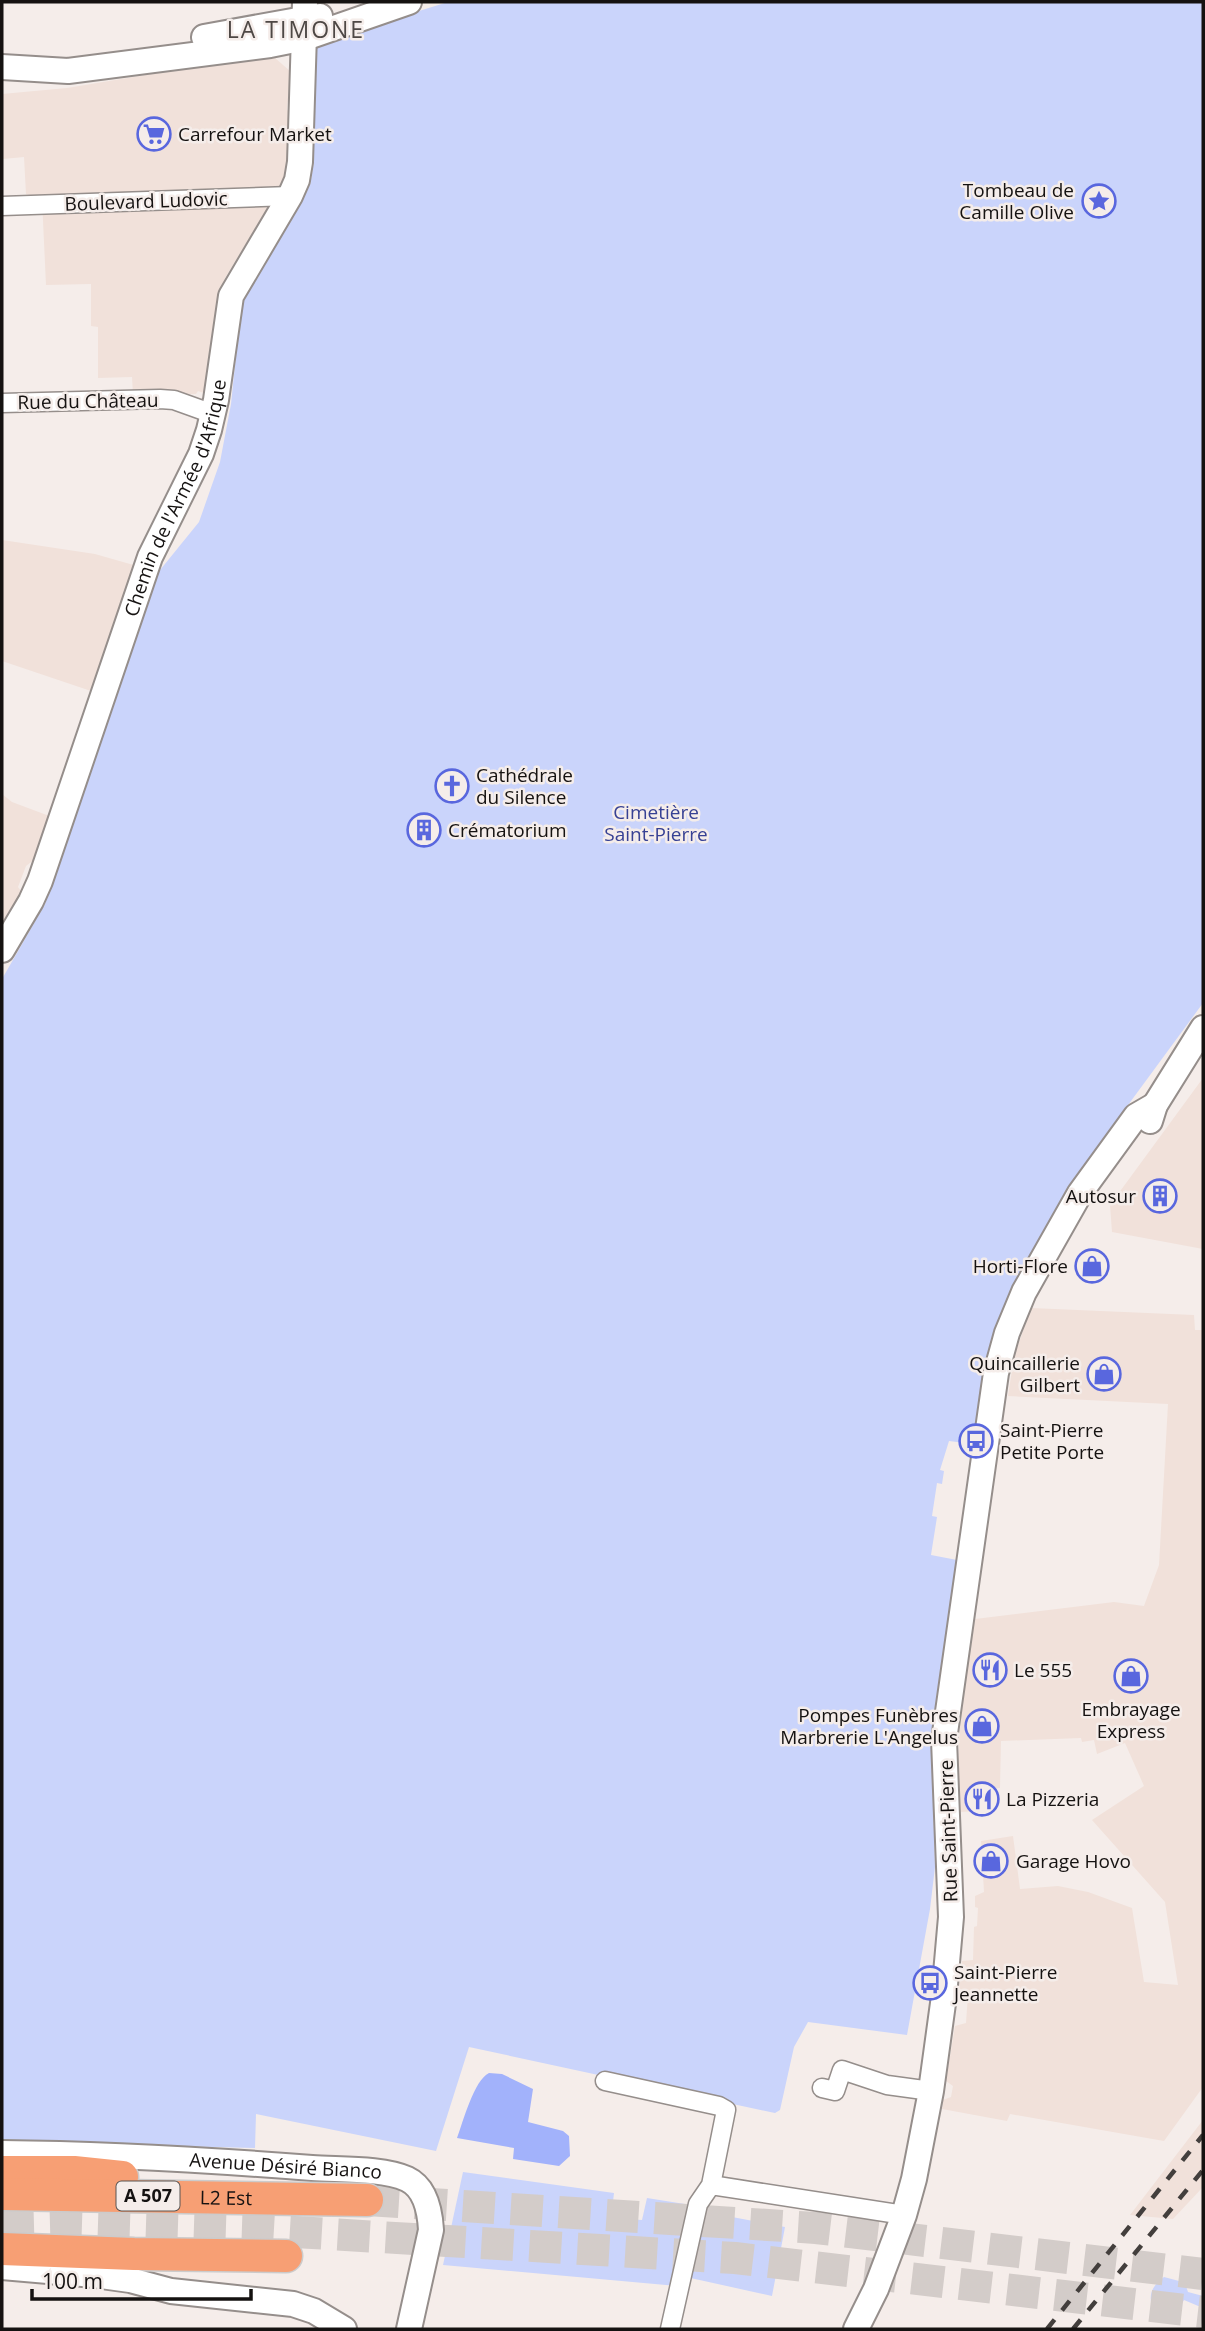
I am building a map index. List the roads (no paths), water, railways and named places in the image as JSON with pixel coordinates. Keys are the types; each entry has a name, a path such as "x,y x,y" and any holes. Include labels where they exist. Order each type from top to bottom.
{"highway":[{"path":"2,2172 74,2172 208,2186 293,2199"},
{"name":"L2 Est","path":"2,2194 367,2200"},
{"path":"2,2249 134,2255 286,2256"}],"street":[{"path":"2,51 113,57 271,45 305,20 403,2"},
{"path":"305,20 409,2"},
{"name":"Chemin de l'Armée d'Afrique","path":"2,950 32,901 150,557 201,454 213,414 231,296 290,196 300,162 305,20"},
{"path":"2,67 68,71 113,57"},
{"name":"Boulevard Ludovic","path":"2,206 290,196"},
{"name":"Rue du Château","path":"2,403 160,399 174,400 213,414"},
{"name":"Rue Saint-Pierre","path":"856,2329 876,2289 904,2215 914,2179 931,2091 951,1917 944,1740 996,1373 1007,1333 1019,1304 1080,1192 1136,1116 1155,1105 1202,1031"},
{"path":"822,2088 835,2091 844,2065 931,2091"},
{"path":"606,2081 719,2106 726,2110 711,2185 698,2204 670,2329"},
{"name":"Avenue Désiré Bianco","path":"2,2153 61,2153 259,2164 376,2173 410,2180 422,2192 430,2214 431,2230 409,2329"},
{"path":"711,2185 904,2215"},
{"path":"2,2267 94,2275 130,2280 171,2291 293,2304 344,2329"}],"water":[{"path":"489,2073 502,2074 533,2089 528,2122 563,2131 569,2136 570,2156 559,2166 513,2159 514,2148 457,2138 474,2092"}],"tunnel":[{"path":"367,2200 816,2228 1203,2274"},
{"path":"2,2226 74,2224 261,2230 735,2258 1203,2312"}],"railway":[{"path":"1047,2329 1203,2135"},
{"path":"1073,2329 1203,2170"}],"place":[{"name":"Carrefour Market","path":"154,134"},
{"name":"Tombeau de Camille Olive","path":"1099,201"},
{"name":"Cathédrale du Silence","path":"452,786"},
{"name":"Crématorium","path":"424,830"},
{"name":"Autosur","path":"1160,1196"},
{"name":"Horti-Flore","path":"1092,1266"},
{"name":"Quincaillerie Gilbert","path":"1104,1374"},
{"name":"Saint-Pierre Petite Porte","path":"976,1441"},
{"name":"Le 555","path":"990,1670"},
{"name":"Embrayage Express","path":"1131,1676"},
{"name":"Pompes Funèbres Marbrerie L'Angelus","path":"982,1726"},
{"name":"La Pizzeria","path":"982,1799"},
{"name":"Garage Hovo","path":"991,1861"},
{"name":"Saint-Pierre Jeannette","path":"930,1983"}],"district":[{"name":"LA TIMONE","path":"296,30"}],"park label":[{"name":"Cimetière Saint-Pierre","path":"656,823"}]}
